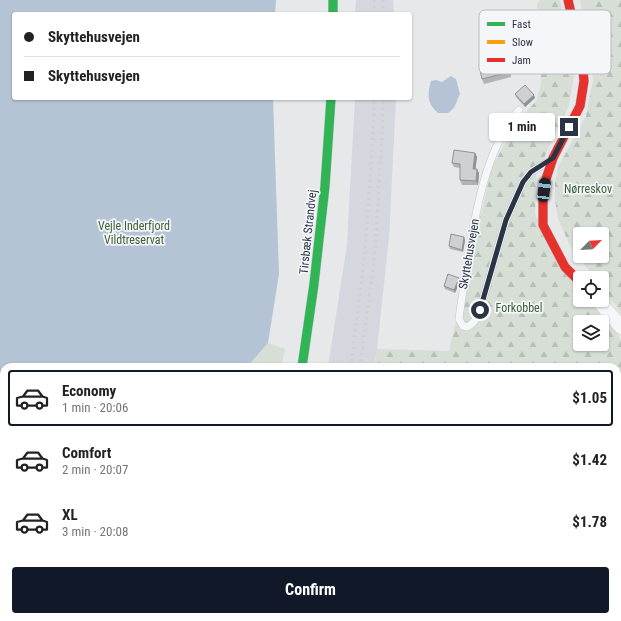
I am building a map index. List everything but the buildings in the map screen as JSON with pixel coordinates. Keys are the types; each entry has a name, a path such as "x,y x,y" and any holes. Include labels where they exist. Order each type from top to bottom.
{"street":[{"path":"333,0 333,12"},
{"path":"568,0 570,10"},
{"path":"573,275 565,267 543,225 543,200 546,180 553,158 580,106 584,81 583,74"},
{"name":"Tirsbæk Strandvej","path":"303,363 314,284 324,193 331,100"},
{"path":"605,307 621,327"}],"lane":[{"name":"Skyttehusvejen","path":"519,110 509,122 499,140 480,198 463,287 459,319 463,326 470,326 480,310 506,220 523,182 531,172 553,158"}],"shaded area":[{"path":"356,0 393,0 394,12 355,12"},
{"path":"355,100 396,100 389,237 375,363 329,363 347,245"}],"green space":[{"name":"Forkobbel","path":"540,0 560,0 562,10 537,10 537,4"},
{"name":"Nørreskov","path":"580,0 621,0 621,313 609,297 609,271 589,271 583,263 609,263 609,227 573,227 573,250 558,219 555,200 555,183 558,167 586,116 593,80 592,74 611,74 611,10 582,10"},
{"name":"Forkobbel","path":"541,74 574,74 569,105 536,175 535,214 573,277 573,307 596,307 603,315 573,315 573,351 609,351 609,323 616,331 621,341 621,363 375,363 377,349 449,351 492,167 517,122 537,100 541,82"},
{"path":"268,343 285,349 282,363 250,363"}],"water":[{"name":"Vejle Inderfjord Vildtreservat","path":"0,0 276,0 275,12 12,12 12,100 273,100 279,274 268,343 250,363 0,363"},
{"path":"451,76 456,79 460,94 454,108 448,113 438,113 432,106 429,98 431,81 436,80 442,82"}],"railway":[{"path":"374,0 374,12"},
{"path":"383,0 383,12"},
{"path":"351,363 365,252 374,100"},
{"path":"361,363 375,252 383,100"}],"traffic: fast":[{"path":"333,0 333,12"},
{"path":"303,363 314,284 325,186 331,100"}],"traffic: jam":[{"path":"568,0 570,10"},
{"path":"573,275 565,267 543,225 543,200 546,179 553,158 580,106 584,81 583,74"}],"route":[{"path":"480,310 506,220 523,182 531,172 553,158 569,127"}]}
